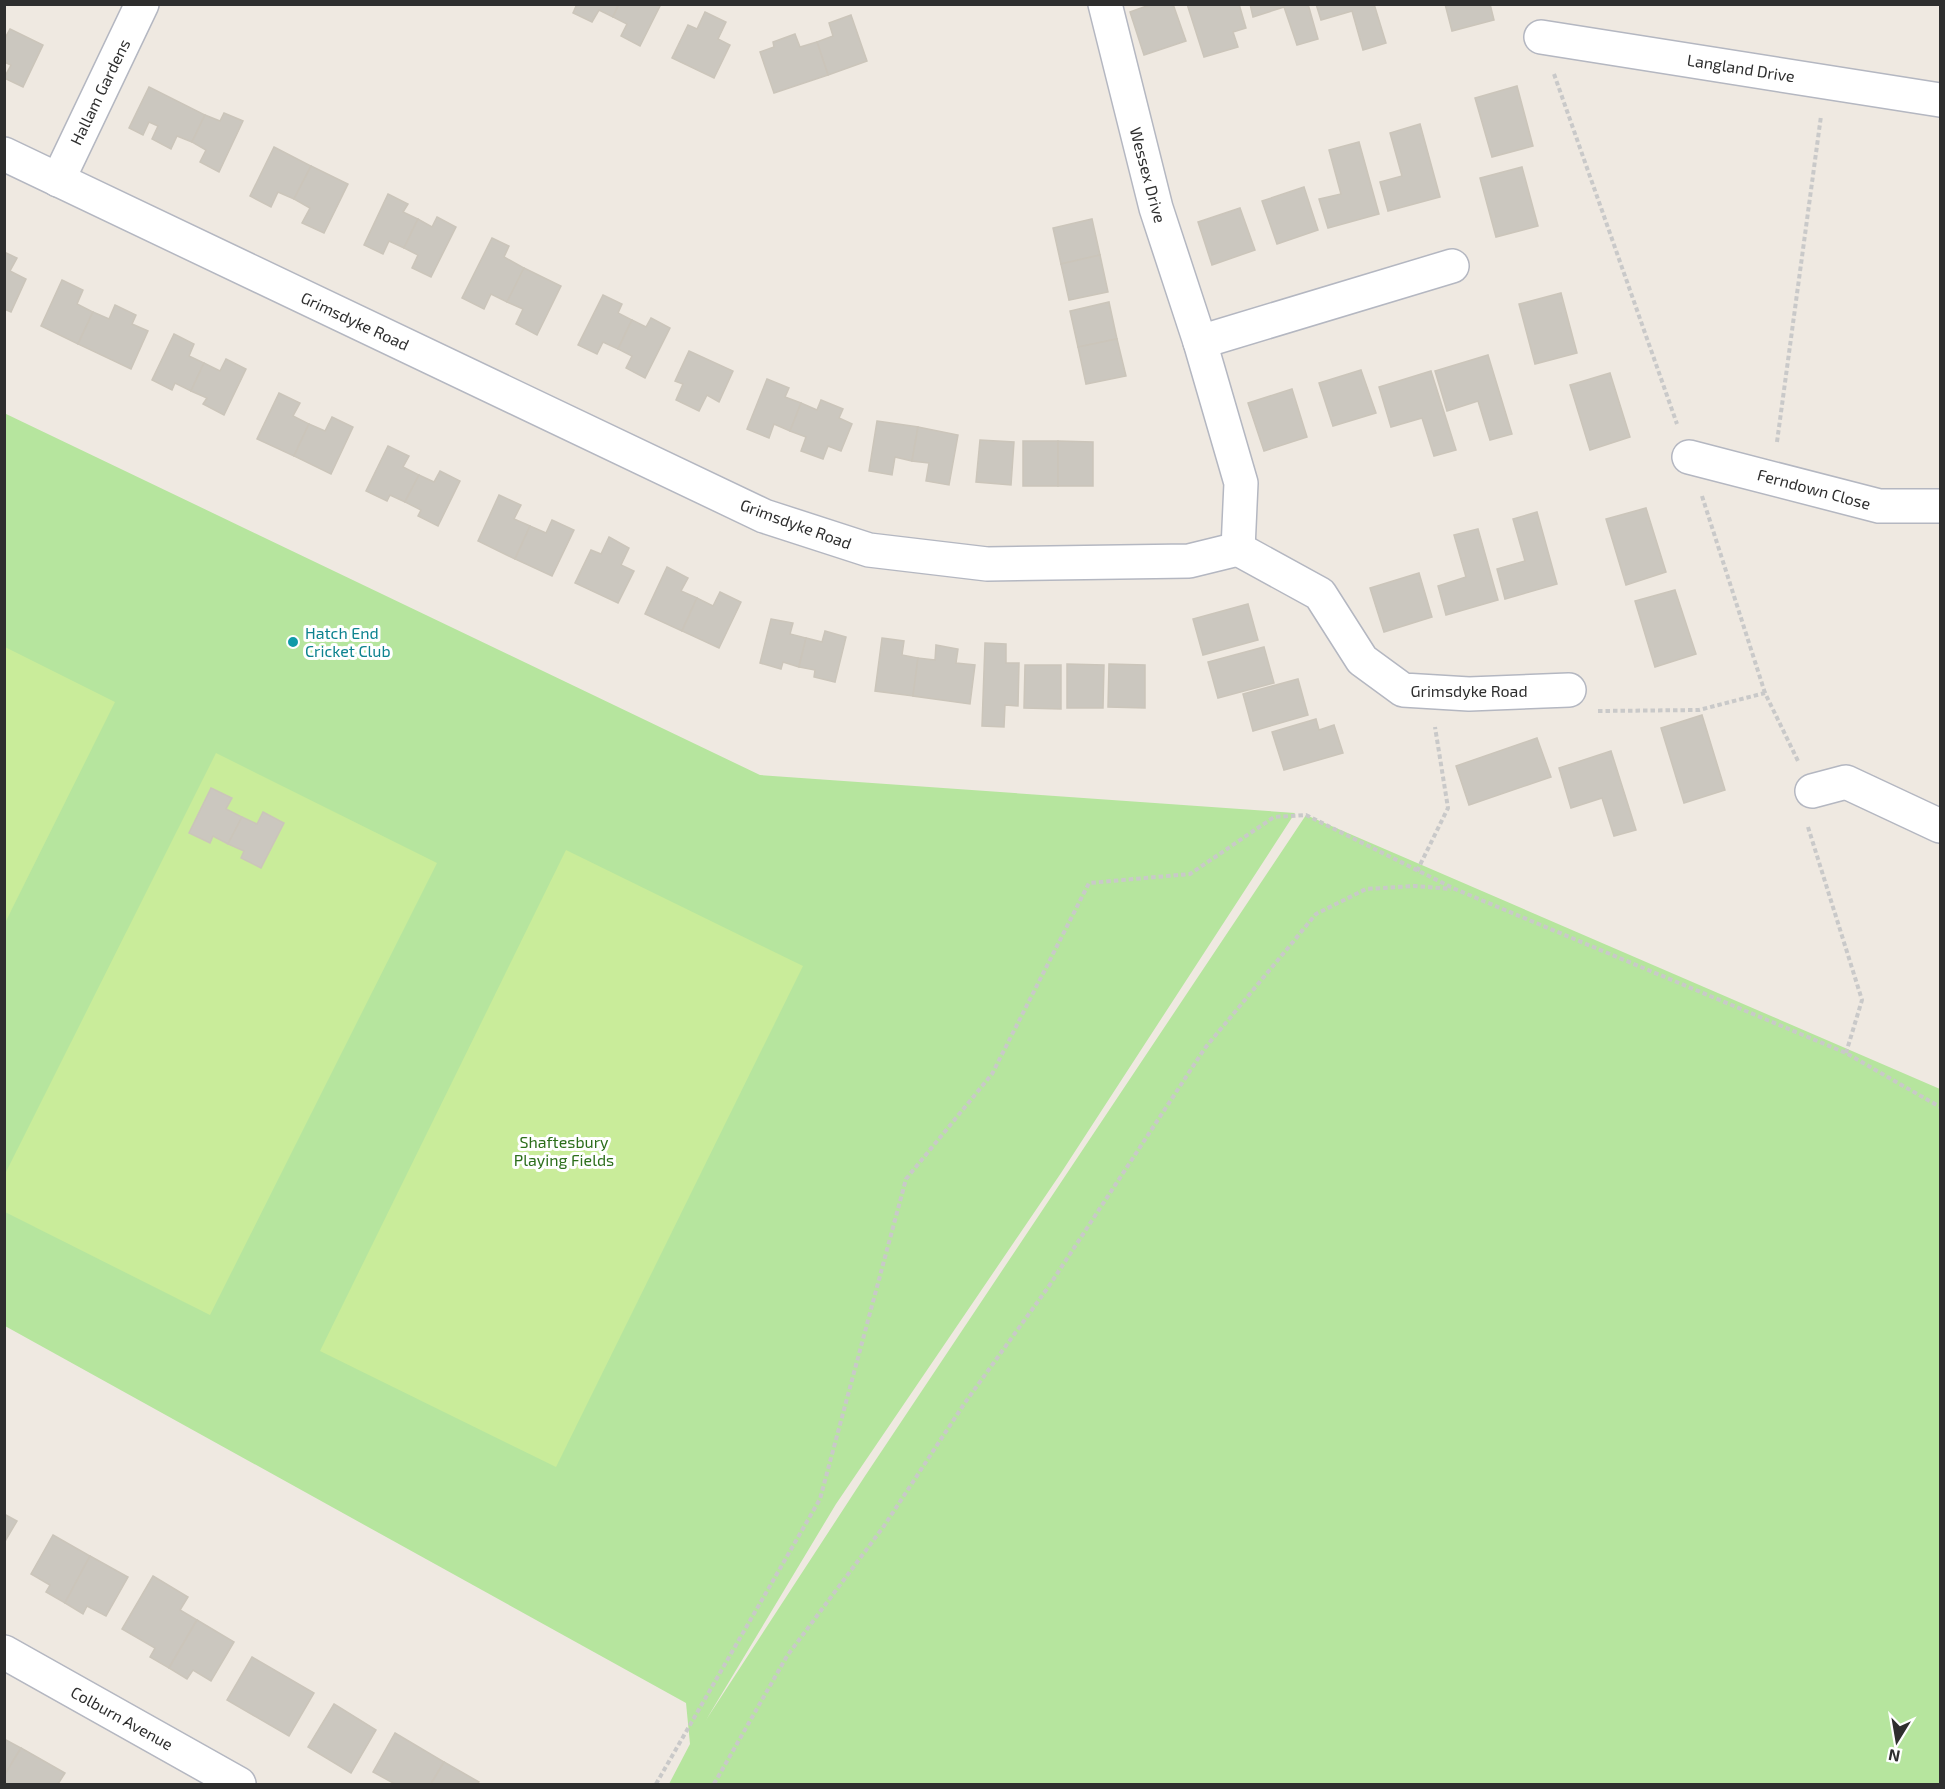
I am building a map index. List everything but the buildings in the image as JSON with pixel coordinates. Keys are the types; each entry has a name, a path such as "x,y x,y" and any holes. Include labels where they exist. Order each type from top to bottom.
{"street":[{"name":"Hallam Gardens","path":"58,180 142,4"},
{"name":"Wessex Drive","path":"1105,4 1156,208 1200,342 1241,483 1238,549"},
{"name":"Langland Drive","path":"1541,37 1941,100"},
{"name":"Grimsdyke Road","path":"4,154 764,516 869,550 987,564 1189,561 1238,549 1320,594 1362,660 1403,690 1469,694 1569,690"},
{"path":"1200,342 1452,267"},
{"name":"Ferndown Close","path":"1689,457 1879,506 1941,506"},
{"path":"1812,791 1846,782 1941,826"},
{"name":"Colburn Avenue","path":"4,1652 239,1785"}],"path":[{"path":"1541,37 1689,457 1765,693 1812,791 1807,821 1862,1000 1846,1053"},
{"path":"1772,478 1826,81"},
{"path":"1569,690 1597,711 1699,711 1765,693"},
{"path":"1417,871 1448,808 1433,717"},
{"path":"657,1785 820,1499 906,1179 992,1074 1089,883 1190,874 1274,818 1306,815 1455,889 1846,1053 1941,1107"},
{"path":"714,1785 787,1656 884,1526 964,1404 1049,1286 1205,1048 1316,914 1366,889 1415,886 1455,889"}],"green space":[{"name":"Shaftesbury Playing Fields","path":"4,413 760,775 1295,813 1061,1173 836,1504 706,1720 865,1476 1306,815 1940,1089 1940,1784 669,1784 690,1744 686,1703 5,1326"},
{"path":"5,647 115,702 5,923"},
{"path":"216,753 437,863 210,1315 5,1212 4,1176"},
{"name":"Shaftesbury Playing Fields","path":"566,850 803,966 556,1467 320,1351"}],"place":[{"name":"Hatch End Cricket Club","path":"293,642"}]}
